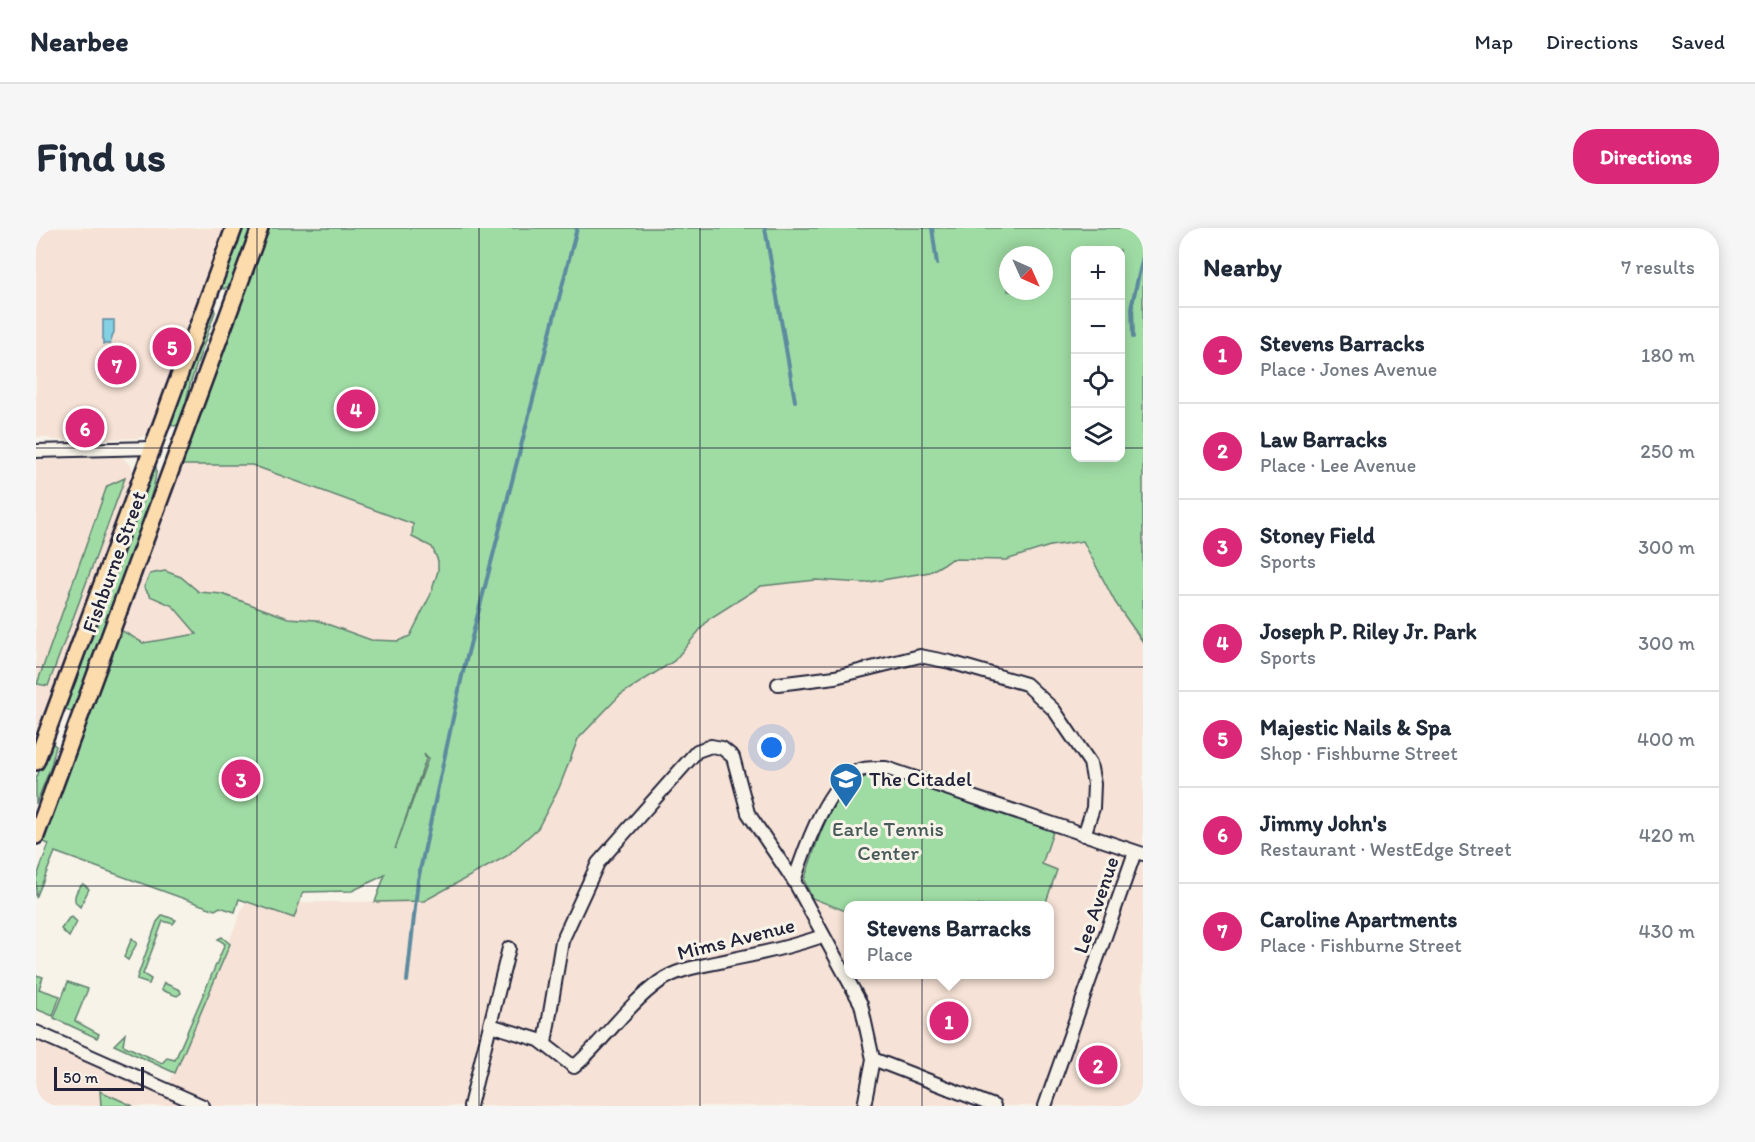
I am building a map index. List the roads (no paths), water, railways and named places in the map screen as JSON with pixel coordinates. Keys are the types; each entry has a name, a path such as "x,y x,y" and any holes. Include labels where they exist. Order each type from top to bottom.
{"main road":[{"name":"Fishburne Street","path":"36,762 234,228"},
{"name":"Fishburne Street","path":"36,836 260,228"},
{"path":"209,293 232,303"},
{"path":"153,446 182,438"},
{"path":"50,724 74,733"}],"street":[{"path":"36,451 153,446"},
{"path":"778,684 835,677 920,656 1026,684 1054,710 1090,763 1094,784 1093,808 1084,835"},
{"path":"545,1043 562,941 598,863 697,751 711,746 722,748 733,757 748,813 794,881 844,974"},
{"path":"794,881 808,838 832,797 849,775 866,768 886,768 1139,853"},
{"name":"Lee Avenue","path":"1045,1106 1139,853"},
{"name":"Mims Avenue","path":"490,1025 545,1043 574,1067 595,1048 638,999 661,980 691,968 798,944 823,936"},
{"path":"470,1106 509,948"},
{"path":"847,979 861,1004 873,1059 864,1106"},
{"path":"36,1032 203,1106"},
{"path":"873,1059 994,1106"}],"water":[{"path":"103,320 114,320 114,332 110,344 103,344"}],"waterway":[{"path":"407,981 418,880 462,676 577,228"},
{"path":"765,228 795,401"},
{"path":"932,228 937,264"},
{"path":"1133,337 1132,304 1143,257"}],"place":[{"name":"Majestic Nails & Spa","path":"172,347"},
{"name":"Caroline Apartments","path":"117,365"},
{"name":"Joseph P. Riley Jr. Park","path":"356,409"},
{"name":"Jimmy John's","path":"85,428"},
{"name":"Stoney Field","path":"241,779"},
{"name":"The Citadel","path":"846,808"},
{"name":"Stevens Barracks","path":"949,1021"},
{"name":"Law Barracks","path":"1098,1065"}],"park label":[{"name":"Earle Tennis Center","path":"888,841"}]}
